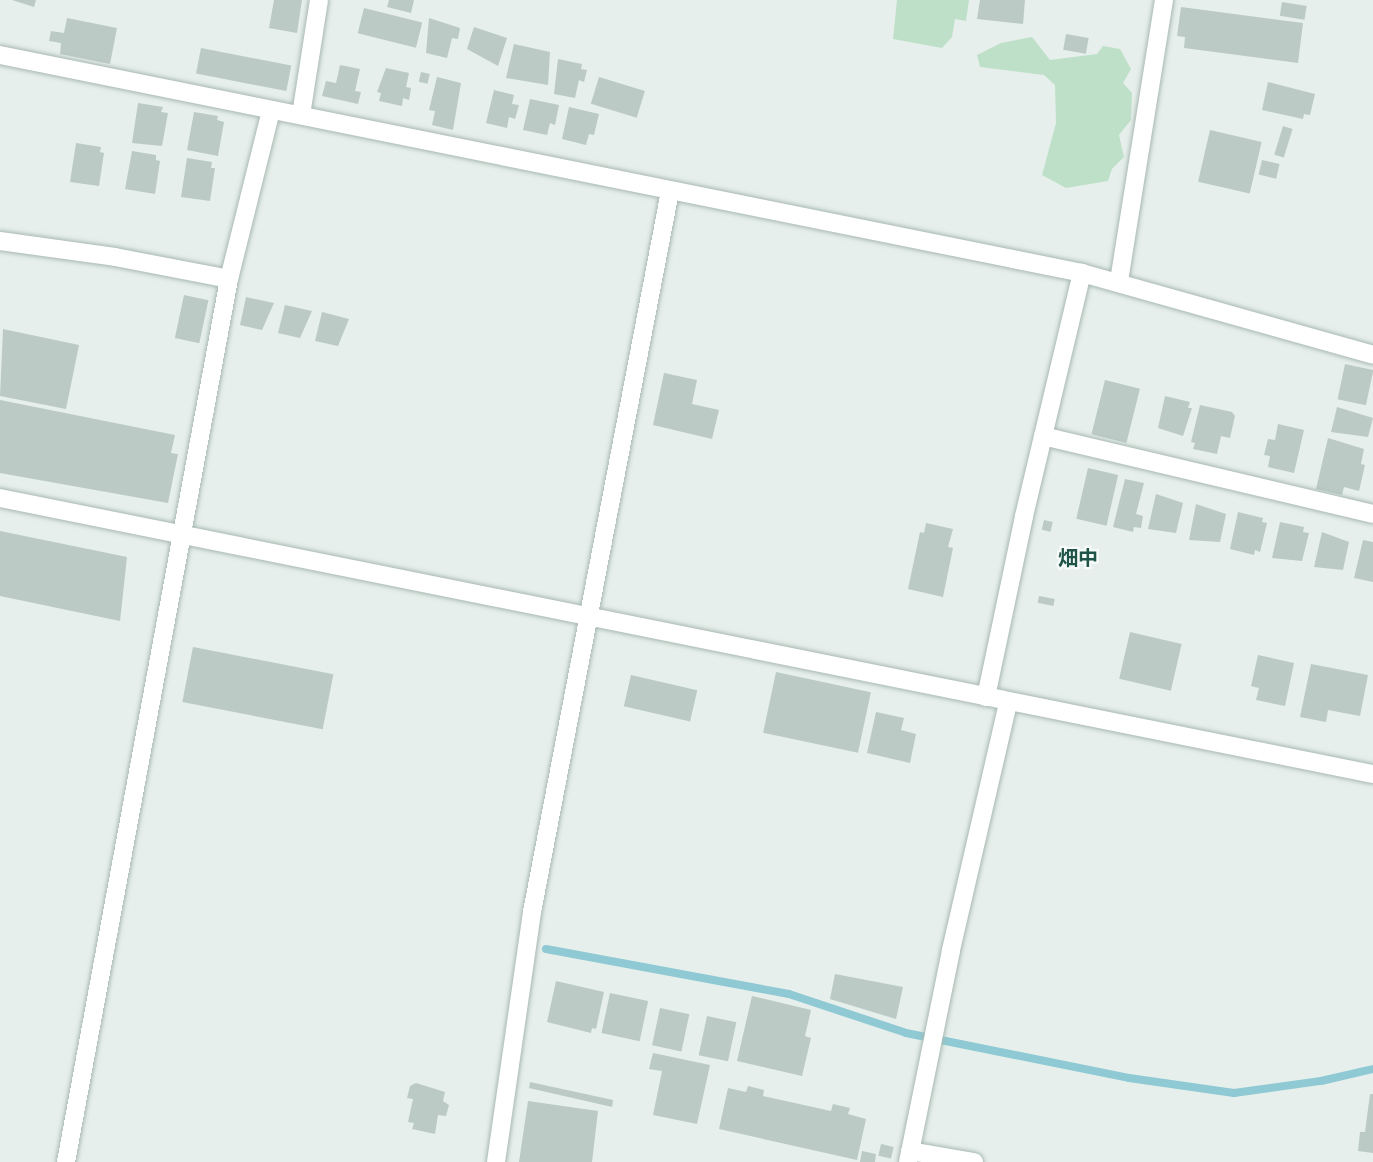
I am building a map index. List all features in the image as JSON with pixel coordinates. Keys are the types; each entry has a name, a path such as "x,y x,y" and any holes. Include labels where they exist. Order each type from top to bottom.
{"street":[{"path":"301,115 319,0"},
{"path":"1119,281 1164,0"},
{"path":"0,55 1119,281 1373,355"},
{"path":"66,1162 228,279 271,110"},
{"path":"496,1162 532,912 670,191"},
{"path":"0,241 115,257 228,279"},
{"path":"986,697 1043,436 1082,273"},
{"path":"1043,436 1373,514"},
{"path":"0,498 1008,703 1373,774"},
{"path":"974,1162 909,1156 1008,703"}],"green space":[{"path":"897,0 969,0 966,21 955,19 952,37 942,48 893,39"},
{"path":"1032,37 1050,60 1097,54 1103,46 1120,49 1131,69 1123,83 1132,93 1131,120 1119,135 1124,157 1112,169 1108,181 1066,188 1042,175 1056,123 1055,85 1044,75 980,67 977,55 1001,43"}],"building":[{"path":"12,0 36,0 34,7"},
{"path":"274,0 302,0 297,33 269,28"},
{"path":"389,0 414,0 411,13 387,7"},
{"path":"980,0 1025,0 1023,24 977,19"},
{"path":"1282,2 1307,6 1305,20 1280,16"},
{"path":"1181,7 1303,23 1298,63 1184,48 1185,37 1177,36"},
{"path":"364,8 422,23 416,48 358,33"},
{"path":"67,18 117,28 110,64 60,54 61,43 49,41 51,31 64,33"},
{"path":"429,18 460,28 458,39 452,38 447,58 426,53"},
{"path":"474,27 507,38 498,66 467,49"},
{"path":"1066,34 1089,38 1086,54 1063,50"},
{"path":"514,44 550,52 548,85 506,78"},
{"path":"201,48 291,66 286,91 196,74"},
{"path":"558,59 582,64 581,69 587,70 584,82 579,80 575,98 554,94"},
{"path":"340,65 360,69 355,91 361,92 358,104 322,96 326,81 336,83"},
{"path":"386,68 409,73 406,87 411,88 409,100 403,98 402,106 379,101 381,93 377,92"},
{"path":"421,72 430,74 428,84 419,82"},
{"path":"437,77 461,83 453,130 432,125 435,111 429,110"},
{"path":"599,77 645,91 637,118 591,104"},
{"path":"1268,82 1315,94 1310,115 1304,114 1303,119 1262,110"},
{"path":"494,90 514,95 512,104 519,105 515,119 509,117 507,128 486,123"},
{"path":"530,99 559,105 555,125 550,123 547,135 523,130"},
{"path":"138,103 163,107 161,112 168,113 162,146 132,143"},
{"path":"569,107 599,114 594,135 589,134 586,145 562,139"},
{"path":"194,112 218,116 217,120 224,122 218,156 187,150"},
{"path":"1283,126 1293,129 1284,158 1274,155"},
{"path":"1210,130 1262,142 1250,194 1198,182"},
{"path":"76,143 101,147 100,152 104,153 99,186 70,182"},
{"path":"132,151 156,155 156,160 160,161 155,194 125,189"},
{"path":"187,158 212,162 211,168 215,168 210,201 181,197"},
{"path":"1262,160 1280,164 1276,179 1259,175"},
{"path":"184,295 208,300 199,343 175,338"},
{"path":"246,297 274,303 262,330 240,325"},
{"path":"285,305 312,311 300,338 278,333"},
{"path":"322,312 349,319 338,346 315,341"},
{"path":"3,329 79,345 66,409 0,396"},
{"path":"1345,364 1373,370 1366,405 1338,399"},
{"path":"664,373 697,380 692,404 719,410 712,439 653,425"},
{"path":"1105,380 1140,389 1126,443 1091,434"},
{"path":"1165,396 1190,402 1188,408 1192,408 1183,436 1158,428"},
{"path":"0,400 175,435 171,453 178,454 168,503 0,473"},
{"path":"1200,405 1232,412 1235,416 1230,438 1221,436 1217,454 1193,449 1195,443 1191,442"},
{"path":"1337,407 1373,418 1368,437 1331,432"},
{"path":"1278,424 1304,430 1294,473 1268,467 1270,456 1264,455 1268,439 1275,440"},
{"path":"1328,438 1364,449 1361,464 1365,465 1359,491 1344,487 1342,495 1316,489"},
{"path":"1088,468 1118,475 1107,526 1076,519"},
{"path":"1125,479 1144,483 1136,514 1143,516 1141,528 1134,527 1133,532 1113,527"},
{"path":"1156,494 1183,503 1176,533 1148,529"},
{"path":"1196,504 1226,514 1220,542 1189,540"},
{"path":"1238,512 1263,518 1262,522 1267,523 1260,552 1255,550 1254,555 1230,549"},
{"path":"1044,520 1053,522 1051,532 1042,530"},
{"path":"1280,522 1304,527 1303,532 1309,533 1302,561 1272,558"},
{"path":"926,523 953,529 948,547 953,548 943,597 908,589 920,532 924,533"},
{"path":"0,531 127,557 120,621 0,596"},
{"path":"1322,532 1349,542 1343,570 1314,567"},
{"path":"1363,540 1373,542 1373,582 1354,578"},
{"path":"1039,596 1055,599 1053,606 1038,603"},
{"path":"1130,632 1182,644 1171,691 1119,679"},
{"path":"193,647 333,674 323,729 182,702"},
{"path":"1258,655 1294,663 1285,706 1256,700 1259,688 1251,686"},
{"path":"1311,664 1368,675 1360,716 1328,710 1326,722 1300,717"},
{"path":"776,672 871,692 858,753 763,733"},
{"path":"631,675 697,690 690,721 624,706"},
{"path":"876,712 904,718 901,730 916,734 910,763 867,753"},
{"path":"835,974 903,987 896,1019 830,999"},
{"path":"556,981 604,992 596,1029 592,1028 591,1033 547,1022"},
{"path":"610,993 648,1001 640,1041 601,1033"},
{"path":"752,996 811,1010 805,1036 811,1038 802,1076 737,1061"},
{"path":"660,1008 689,1014 681,1051 652,1045"},
{"path":"707,1016 736,1022 728,1061 699,1055"},
{"path":"653,1053 710,1065 697,1124 653,1115 662,1071 649,1069"},
{"path":"530,1082 613,1100 612,1107 529,1088"},
{"path":"416,1083 445,1092 443,1101 449,1105 446,1116 438,1115 435,1134 412,1129 414,1123 408,1122 413,1099 407,1098 410,1086"},
{"path":"748,1086 764,1090 763,1096 831,1111 833,1104 850,1108 848,1114 866,1119 857,1160 719,1129 728,1088 746,1092"},
{"path":"1370,1094 1373,1094 1373,1153 1358,1151 1360,1132 1365,1132"},
{"path":"528,1101 598,1111 592,1162 519,1162"},
{"path":"881,1144 894,1147 891,1159 878,1156"},
{"path":"862,1151 876,1154 875,1162 860,1162"}],"waterway":[{"path":"546,949 789,994 906,1033 1129,1078 1234,1093 1321,1081 1373,1069"}],"district":[{"name":"畑中","path":"1078,557"}]}
